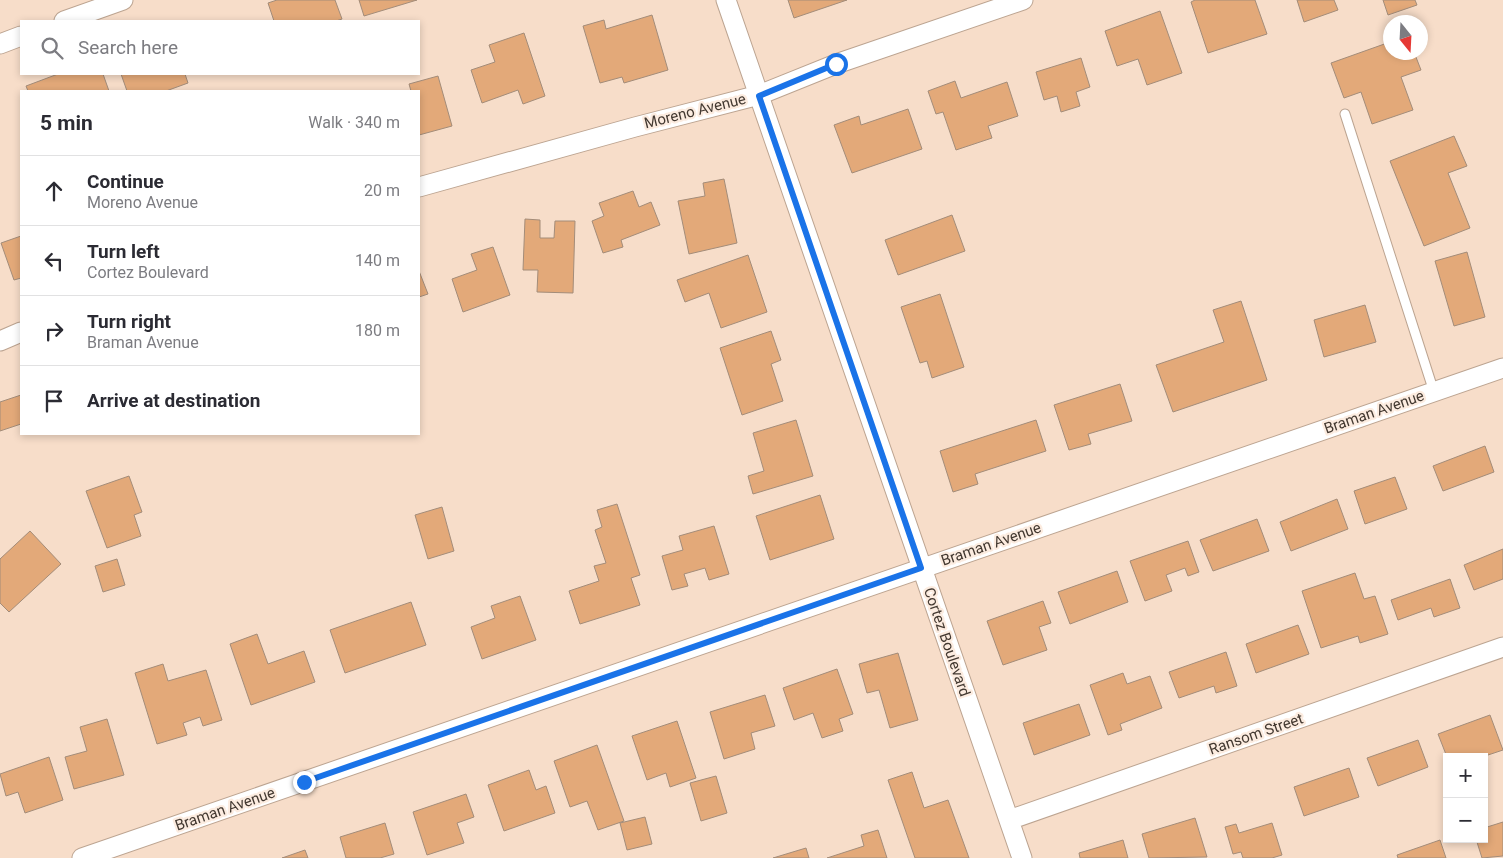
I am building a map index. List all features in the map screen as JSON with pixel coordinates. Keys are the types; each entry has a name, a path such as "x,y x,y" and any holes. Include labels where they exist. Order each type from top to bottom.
{"street":[{"path":"67,20 123,0"},
{"name":"Cortez Boulevard","path":"726,0 1022,858"},
{"name":"Moreno Avenue","path":"420,187 635,126 759,96 836,64 1023,0"},
{"path":"0,44 20,36"},
{"path":"0,341 20,332"},
{"name":"Braman Avenue","path":"82,858 1503,368"},
{"name":"Ransom Street","path":"1009,820 1503,647"}],"lane":[{"path":"1345,114 1434,392"}],"building":[{"path":"277,0 335,0 342,19 274,20 268,3"},
{"path":"359,0 417,0 364,16"},
{"path":"788,0 847,0 794,18"},
{"path":"1195,0 1255,0 1267,34 1208,53 1191,2"},
{"path":"1297,0 1334,0 1338,10 1304,22"},
{"path":"1383,0 1415,0 1417,5 1388,15"},
{"path":"1160,11 1182,73 1147,85 1138,59 1117,66 1105,31"},
{"path":"652,15 668,70 624,83 622,77 600,83 583,26 604,20 606,29"},
{"path":"524,33 545,96 523,104 518,90 482,103 471,70 495,62 489,45"},
{"path":"1383,44 1383,60 1417,60 1421,70 1401,77 1413,110 1372,124 1361,92 1344,98 1331,63"},
{"path":"1081,58 1090,87 1076,92 1080,106 1061,112 1057,96 1044,100 1036,72"},
{"path":"55,75 103,75 109,90 28,90 26,86"},
{"path":"121,75 185,75 188,83 169,90 127,90"},
{"path":"438,76 452,126 420,135 420,90 411,90 409,84"},
{"path":"955,81 961,98 1007,82 1018,116 988,126 992,138 956,150 943,112 936,114 928,91"},
{"path":"908,109 922,149 852,173 834,125 859,116 861,125"},
{"path":"1454,136 1467,166 1448,173 1470,228 1424,246 1390,161"},
{"path":"724,179 737,243 689,254 678,201 705,196 703,183"},
{"path":"633,191 639,207 651,202 660,225 621,240 623,247 603,253 592,221 604,216 599,203"},
{"path":"952,215 965,251 898,275 885,240"},
{"path":"525,219 540,220 540,238 554,238 555,221 575,221 573,293 537,292 538,270 523,270"},
{"path":"20,236 20,278 14,280 1,243"},
{"path":"493,247 510,295 463,312 452,279 477,270 471,254"},
{"path":"1467,252 1485,317 1454,326 1435,261"},
{"path":"748,255 767,312 721,328 709,293 685,302 677,280"},
{"path":"420,274 428,294 420,297"},
{"path":"940,294 964,367 932,378 927,361 920,363 901,307"},
{"path":"1241,301 1267,380 1173,412 1156,365 1224,342 1213,310"},
{"path":"1365,305 1376,342 1324,357 1314,320"},
{"path":"771,331 781,360 771,364 783,401 742,415 720,348"},
{"path":"1120,384 1132,421 1088,434 1091,444 1069,450 1054,405"},
{"path":"20,395 20,424 0,431 0,402"},
{"path":"796,420 813,476 753,494 748,476 764,471 753,433"},
{"path":"1036,420 1046,451 975,474 978,484 953,492 940,451"},
{"path":"1485,446 1494,472 1443,491 1433,466"},
{"path":"129,476 142,512 134,515 141,536 107,548 86,491"},
{"path":"1395,477 1407,509 1365,524 1354,491"},
{"path":"820,495 834,539 770,560 756,516"},
{"path":"1337,499 1348,529 1291,551 1280,522"},
{"path":"617,504 640,575 631,578 640,605 580,624 569,591 599,581 594,566 606,563 595,530 602,527 597,510"},
{"path":"442,507 454,551 428,559 415,515"},
{"path":"1257,519 1269,551 1213,571 1200,540"},
{"path":"714,526 729,574 709,580 705,568 684,574 688,586 672,590 662,556 683,550 679,536"},
{"path":"30,531 61,564 9,612 0,603 0,559"},
{"path":"1188,541 1199,572 1188,576 1185,568 1166,575 1172,591 1145,601 1130,561"},
{"path":"1503,549 1503,579 1474,590 1464,565"},
{"path":"117,559 125,585 103,592 95,566"},
{"path":"1117,571 1128,602 1070,624 1058,592"},
{"path":"1355,573 1364,599 1375,596 1388,634 1360,643 1358,636 1321,648 1302,591"},
{"path":"1450,579 1460,608 1434,617 1431,608 1398,620 1391,600"},
{"path":"520,596 536,640 482,659 471,627 495,618 491,606"},
{"path":"1043,601 1051,623 1039,627 1047,650 1003,665 987,621"},
{"path":"411,602 426,645 345,673 330,630"},
{"path":"1298,625 1309,654 1256,673 1246,644"},
{"path":"257,634 268,664 304,651 315,682 251,705 230,644"},
{"path":"1226,652 1237,686 1216,693 1214,686 1179,698 1169,672"},
{"path":"898,653 918,720 890,728 879,690 867,693 859,664"},
{"path":"163,664 168,681 206,670 222,720 203,726 200,717 183,723 187,735 157,744 135,673"},
{"path":"837,669 853,714 839,719 843,731 822,738 813,713 794,720 783,688"},
{"path":"1123,673 1127,684 1150,676 1162,708 1120,724 1122,730 1108,735 1090,685"},
{"path":"765,695 775,726 751,733 755,749 724,759 710,712"},
{"path":"1079,704 1090,735 1034,755 1023,723"},
{"path":"1490,715 1503,750 1488,755 1488,753 1445,753 1438,734"},
{"path":"107,719 124,775 74,789 65,757 87,751 80,727"},
{"path":"677,721 696,778 670,787 666,773 647,780 632,736"},
{"path":"1418,740 1428,767 1378,786 1367,758"},
{"path":"597,745 624,821 598,830 587,801 570,807 554,761"},
{"path":"49,757 63,800 25,813 18,792 6,796 0,774"},
{"path":"1349,768 1359,797 1304,816 1294,787"},
{"path":"529,770 536,790 546,786 555,813 504,831 488,785"},
{"path":"912,772 924,808 948,800 969,858 915,858 888,780"},
{"path":"716,776 727,813 701,821 690,783"},
{"path":"466,794 474,817 457,823 464,843 427,855 413,812"},
{"path":"645,817 652,844 627,850 620,823"},
{"path":"1195,818 1207,857 1149,858 1142,834"},
{"path":"1503,822 1503,856 1482,858 1477,843 1488,843 1488,827"},
{"path":"385,823 394,854 380,858 346,858 340,837"},
{"path":"1272,823 1282,855 1272,858 1243,858 1241,852 1233,854 1225,827 1236,824 1239,833"},
{"path":"878,830 887,858 827,858 864,846 861,835"},
{"path":"1123,840 1128,858 1080,858 1079,853"},
{"path":"1440,840 1446,858 1398,858 1397,855"},
{"path":"806,848 809,858 773,858"},
{"path":"305,850 308,858 282,858"}],"route":[{"path":"304,782 921,568 890,473 832,311 759,96 836,64"}]}
